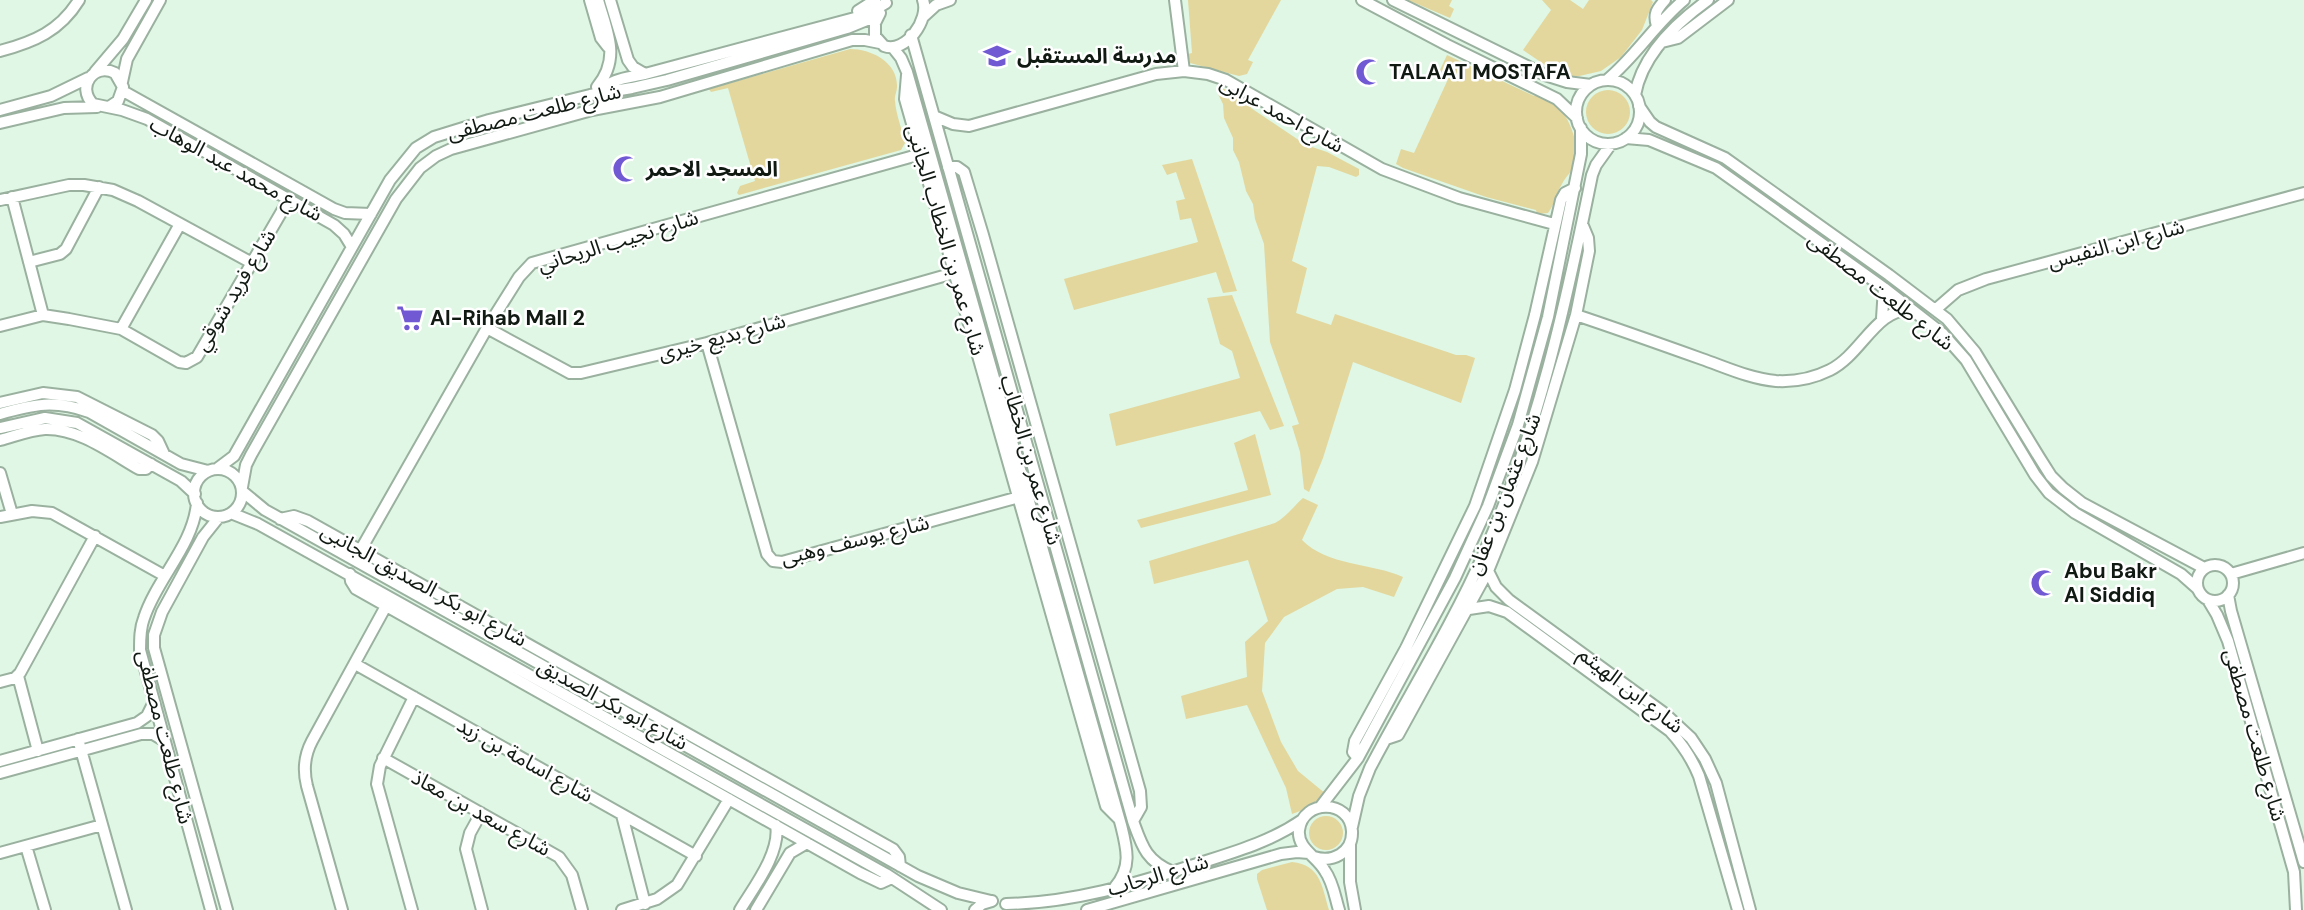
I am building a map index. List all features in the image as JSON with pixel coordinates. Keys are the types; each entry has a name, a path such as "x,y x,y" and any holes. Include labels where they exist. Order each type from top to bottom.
{"street":[{"path":"0,51 28,44 53,30 64,21 80,0"},
{"path":"104,107 93,104 86,95 85,89 92,75 123,39 146,0"},
{"path":"0,123 56,109 104,107 118,101 127,59 160,0"},
{"path":"590,0 601,38 611,49"},
{"path":"594,94 608,69 611,49 598,0"},
{"path":"610,0 628,60 633,67 645,74"},
{"path":"837,21 863,9 875,0"},
{"path":"923,0 924,16"},
{"path":"893,48 903,46 924,16 936,5 950,0"},
{"path":"1175,0 1184,71"},
{"path":"1362,0 1557,99 1594,140 1611,144 1626,138 1635,129 1640,106 1635,95 1623,84 1606,80"},
{"path":"1393,0 1545,75 1567,82 1591,85 1606,80 1627,63 1657,26 1684,0"},
{"path":"1657,26 1655,15 1665,0"},
{"path":"1635,95 1641,74 1662,42 1708,0"},
{"path":"1662,42 1678,38 1728,0"},
{"path":"594,94 613,81 866,15 887,2"},
{"path":"880,43 875,36 874,27 887,2"},
{"name":"شارع طلعت مصطفى","path":"213,470 234,456 370,214 397,170 416,148 434,137 486,121 594,94 632,88 689,74 847,28 879,15"},
{"name":"شارع عمر بن الخطاب","path":"911,35 1133,821 1149,857 1163,868 1173,872"},
{"name":"شارع طلعت مصطفى","path":"242,489 246,465 407,183 420,168 436,156 491,137 592,110 660,97 852,40 880,43 893,48"},
{"name":"شارع عمر بن الخطاب","path":"893,48 902,58 907,72 960,271 1012,440 1119,819 1128,856 1127,868 1115,888"},
{"path":"0,110 51,96 100,70 111,71 122,87"},
{"name":"شارع احمد عرابى","path":"934,116 953,124 969,126 1156,74 1184,71 1215,76 1236,84 1382,170 1459,198 1554,224"},
{"name":"شارع عمر بن الخطاب الجانبى","path":"907,72 905,99 960,271 1019,497 1106,806 1119,819"},
{"path":"1579,123 1579,99 1591,85"},
{"name":"شارع محمد عبد الوهاب","path":"122,87 334,209 345,213 370,214"},
{"name":"شارع طلعت مصطفى","path":"1640,106 1646,117 1656,127 1725,158 1935,310 1961,333 1975,352 2038,457 2051,476 2063,488 2082,503 2204,568"},
{"name":"شارع محمد عبد الوهاب","path":"104,107 147,119 289,199 334,225 344,234 352,247"},
{"path":"486,121 491,137"},
{"name":"شارع عثمان بن عفان","path":"1321,806 1358,758 1455,578 1488,506 1521,413 1548,317 1581,154 1579,123"},
{"name":"شارع طلعت مصطفى","path":"1626,138 1660,144 1716,168 1884,288 1943,334 1966,360 2035,475 2049,493 2075,513 2181,574 2198,589"},
{"name":"شارع عثمان بن عفان","path":"1352,827 1366,779 1469,585 1496,524 1526,444 1558,334 1592,175 1596,165 1611,144"},
{"name":"شارع نجيب الريحاني","path":"360,551 487,328 519,277 532,263 921,154"},
{"name":"شارع عمر بن الخطاب الجانبى","path":"948,167 957,167 964,172 983,235 1140,791 1141,807 1133,821"},
{"path":"0,200 69,185 99,187 126,195 252,263"},
{"path":"29,262 60,254 66,249 99,187"},
{"path":"1358,758 1353,752 1355,741 1411,638 1475,506 1515,390 1535,315 1554,224 1563,196 1575,188"},
{"name":"شارع ابن النفيس","path":"1935,310 1958,290 1986,279 2304,193"},
{"path":"12,197 43,315"},
{"name":"شارع فريد شوقي","path":"0,326 43,315 95,323 121,329 179,362 192,361 197,357 289,199"},
{"path":"121,329 180,224"},
{"path":"1386,739 1398,735 1488,572 1532,462 1576,315 1589,251 1588,238 1582,225"},
{"name":"شارع بديع خيرى","path":"487,328 570,373 586,372 707,343 960,271"},
{"path":"1882,318 1884,288"},
{"path":"1576,315 1719,365 1777,381 1805,379 1830,370 1850,356 1882,318 1896,311 1911,310"},
{"name":"شارع يوسف وهبى","path":"707,343 767,554 773,561 782,561 849,544 1019,497"},
{"path":"0,403 43,393 77,397 152,435 158,441 164,454"},
{"path":"0,414 44,404 72,406 89,412 188,467 230,472 242,489 240,504 231,513 219,517 208,514 181,481 88,428 66,420 35,419 0,428"},
{"path":"0,440 33,431 61,430 81,437 138,469 146,469 151,464"},
{"path":"1012,440 1025,436"},
{"path":"196,498 198,480 213,470"},
{"path":"0,473 12,514"},
{"name":"شارع ابو بكر الصديق","path":"242,489 256,505 280,519 900,866 946,889 991,901"},
{"name":"شارع طلعت مصطفى","path":"196,498 190,531 149,604 140,635 143,666 211,910"},
{"path":"0,518 32,511 52,513 165,576"},
{"name":"شارع ابو بكر الصديق","path":"231,513 258,524 481,646 892,878 941,910"},
{"name":"شارع طلعت مصطفى","path":"219,517 203,537 162,612 154,635 154,648 227,910"},
{"name":"شارع ابو بكر الصديق الجانبى","path":"280,519 302,518 893,849 899,857 900,866"},
{"path":"0,682 18,676 95,536"},
{"path":"2231,574 2304,554"},
{"path":"2216,565 2227,569 2231,574 2233,585 2228,595 2222,600 2208,600 2198,589 2198,578 2204,568 2216,565"},
{"name":"شارع ابن الهيثم","path":"1488,572 1496,587 1509,600 1674,720 1691,738 1705,759 1716,783 1737,883 1738,910"},
{"name":"شارع ابو بكر الصديق الجانبى","path":"350,574 356,589 807,843 877,882 885,882 892,878"},
{"path":"1455,578 1469,585"},
{"name":"شارع طلعت مصطفى","path":"2228,595 2304,862"},
{"name":"شارع طلعت مصطفى","path":"2208,600 2228,641 2294,872 2296,910"},
{"path":"342,910 304,768 308,749 386,606"},
{"name":"شارع ابن الهيثم","path":"1468,609 1489,606 1508,612 1670,731 1690,757 1699,776 1737,883 1750,910"},
{"path":"481,646 488,634"},
{"name":"شارع اسامة بن زيد","path":"355,664 696,856"},
{"path":"18,676 38,751"},
{"path":"412,910 379,793 378,775 383,758 414,697"},
{"path":"0,773 137,723 147,716 153,704"},
{"path":"0,761 38,751 141,734 153,734 163,740"},
{"path":"80,745 126,910"},
{"name":"شارع سعد بن معاذ","path":"383,758 553,853 565,862 572,875 582,910"},
{"path":"622,910 657,899 677,885 729,799"},
{"path":"1339,910 1327,873 1300,841 1302,820 1321,806 1337,809 1349,820 1352,827 1350,882 1355,910"},
{"path":"481,813 470,833 466,849 482,910"},
{"path":"622,814 645,903"},
{"name":"شارع الرحاب","path":"991,901 1010,907 1054,901 1115,888 1256,846 1302,820"},
{"path":"0,853 102,825"},
{"path":"740,910 774,851 777,838 776,825"},
{"path":"756,910 790,853 807,843"},
{"path":"1311,855 1321,859 1335,858 1350,843"},
{"path":"26,846 45,910"},
{"name":"شارع الرحاب","path":"1087,910 1281,854 1297,852 1311,855"},
{"path":"975,910 991,901"},
{"path":"2296,910 2304,904"}],"shaded area":[{"path":"1188,0 1281,0 1248,60 1253,62 1247,74 1239,76 1190,63 1188,54 1192,53"},
{"path":"1408,0 1452,0 1449,6 1454,9 1450,18"},
{"path":"1542,0 1570,0 1583,9 1589,0 1651,0 1653,2 1642,30 1621,57 1601,71 1575,77 1551,69 1523,50 1551,10"},
{"path":"850,49 874,54 888,64 893,71 897,87 896,106 905,143 901,150 739,195 737,193 740,186 755,181 728,88 711,92 709,89"},
{"path":"1447,55 1534,96 1544,97 1553,102 1568,120 1575,143 1575,164 1560,187 1548,213 1537,214 1536,210 1486,197 1396,164 1401,149 1414,153 1449,77 1439,72"},
{"path":"1217,86 1254,101 1251,108 1306,145 1327,152 1359,169 1359,175 1356,177 1329,167 1317,166 1292,261 1307,268 1296,313 1331,325 1335,314 1456,355 1475,358 1461,403 1353,362 1323,458 1309,492 1304,489 1300,452 1292,426 1299,424 1270,342 1264,244 1255,219 1253,204 1246,191 1239,162 1233,150 1233,138 1224,118 1223,104 1217,92"},
{"path":"1608,90 1623,97 1630,112 1623,127 1608,134 1593,127 1586,112 1593,97"},
{"path":"1192,159 1237,291 1223,293 1216,272 1074,310 1064,279 1198,242 1191,218 1180,220 1176,201 1185,199 1176,172 1167,175 1162,165"},
{"path":"1232,295 1284,426 1270,430 1260,411 1116,446 1109,414 1240,378 1232,351 1220,344 1207,298"},
{"path":"1255,434 1271,495 1141,528 1137,520 1248,490 1234,443"},
{"path":"1303,498 1318,505 1302,540 1312,548 1324,555 1403,577 1394,597 1363,587 1337,589 1284,617 1265,643 1262,691 1281,742 1298,771 1332,799 1292,814 1286,788 1247,705 1186,719 1181,696 1247,677 1245,642 1268,621 1248,560 1154,584 1149,561 1275,523"},
{"path":"1326,816 1338,821 1343,833 1338,845 1326,850 1314,845 1309,833 1314,821"},
{"path":"1292,862 1302,864 1315,872 1322,885 1329,910 1267,910 1257,874 1262,870"}],"place":[{"name":"مدرسة المستقبل","path":"997,56"},
{"name":"TALAAT MOSTAFA","path":"1369,72"},
{"name":"المسجد الاحمر","path":"626,169"},
{"name":"Al-Rihab Mall 2","path":"410,318"},
{"name":"Abu Bakr Al Siddiq","path":"2044,583"}]}
